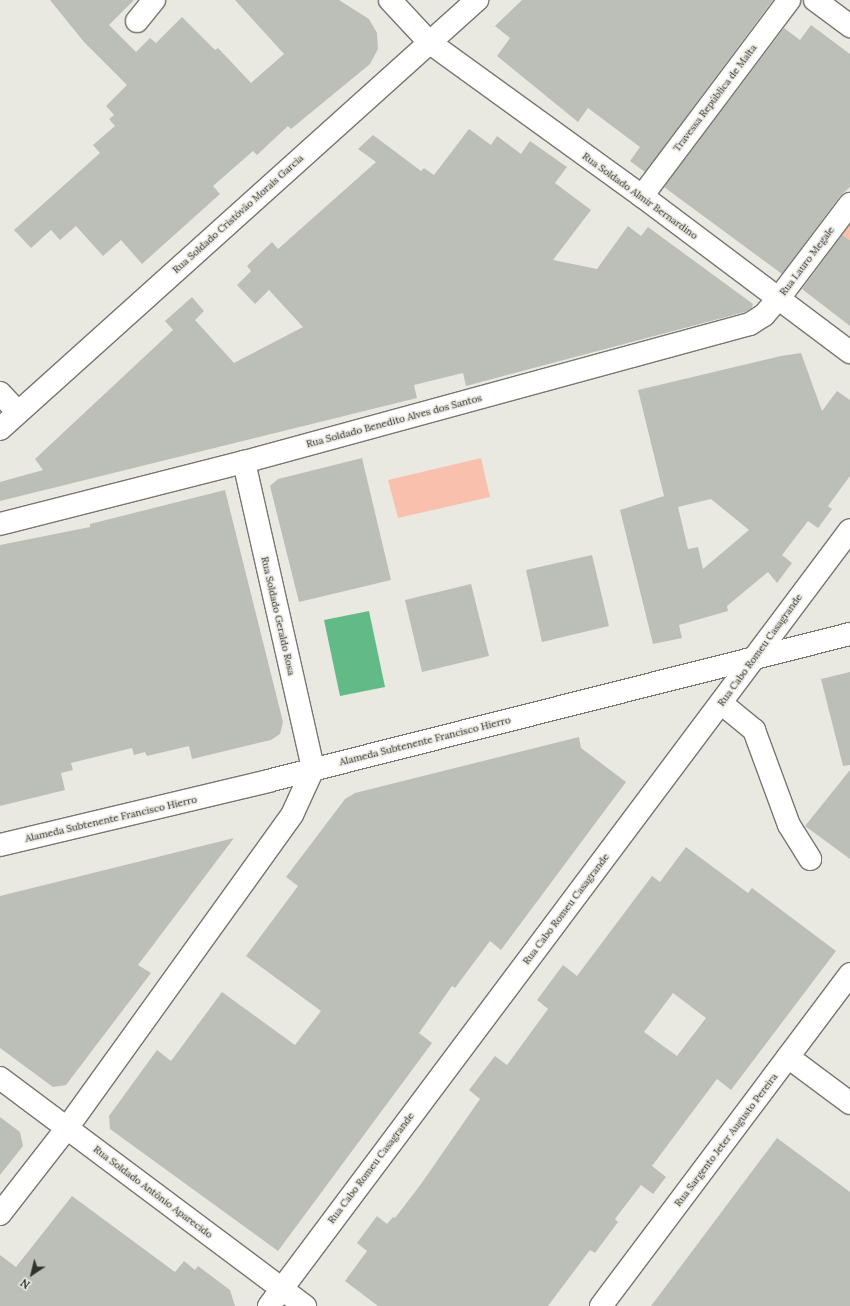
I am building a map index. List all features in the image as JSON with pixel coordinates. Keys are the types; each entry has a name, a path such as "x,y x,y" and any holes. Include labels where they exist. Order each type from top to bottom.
{"street":[{"path":"137,21 154,0"},
{"name":"Rua Soldado Almir Bernardino","path":"390,0 429,42 642,196 850,352"},
{"name":"Rua Soldado Cristóvão Morais Garcia","path":"0,429 476,0"},
{"name":"Travessa República de Malta","path":"642,196 789,0"},
{"path":"815,0 850,26"},
{"name":"Rua Lauro Megale","path":"779,298 850,204"},
{"name":"Rua Soldado Benedito Alves dos Santos","path":"0,524 244,462 750,324 764,315 779,298"},
{"path":"0,393 18,412"},
{"name":"Rua Soldado Geraldo Rosa","path":"244,462 313,769"},
{"name":"Rua Cabo Romeu Casagrande","path":"269,1306 850,530"},
{"name":"Alameda Subtenente Francisco Hierro","path":"0,845 313,769 850,634"},
{"path":"721,703 754,730 789,825 810,859"},
{"path":"0,1214 67,1128 292,815 313,769"},
{"name":"Rua Sargento Jeter Augusto Pereira","path":"601,1306 850,974"},
{"path":"788,1056 850,1103"},
{"name":"Rua Soldado Antônio Aparecido","path":"0,1078 305,1306"}],"shaded area":[{"path":"850,224 850,240 842,235"},
{"path":"481,458 490,497 398,518 388,480"},
{"path":"369,611 385,687 340,696 324,620"}],"building":[{"path":"50,0 134,0 109,25 136,52 150,38 156,43 182,17 215,50 218,48 251,83 284,54 235,0 339,0 369,19 377,33 378,49 370,64 291,129 288,126 257,155 253,151 213,186 220,194 142,264 121,240 103,256 76,226 60,240 51,230 31,248 14,230 100,153 93,145 115,126 109,119 114,115 106,106 127,85 84,42"},
{"path":"522,0 773,0 645,172 630,161 640,147 588,108 578,122 497,56 510,38 495,26"},
{"path":"811,25 850,54 850,187 840,196 782,274 664,187 784,28 800,40"},
{"path":"469,129 491,145 497,136 521,154 530,141 567,167 555,183 591,210 553,260 597,269 628,226 641,236 648,227 753,304 752,308 745,312 466,386 463,373 414,385 417,398 0,501 0,482 43,470 35,459 173,330 165,321 192,297 204,311 195,320 234,363 303,327 269,290 255,304 237,285 251,271 247,266 272,242 278,249 376,162 358,149 373,135 421,171 424,168 434,175"},
{"path":"842,235 850,240 850,326 802,289"},
{"path":"801,353 822,411 837,391 850,400 850,476 828,506 832,509 818,528 808,521 782,555 792,563 777,583 768,572 727,606 728,611 679,625 682,638 653,644 620,510 664,496 638,390 781,356","holes":["711,499 749,530 703,569 698,547 688,549 678,507"]},
{"path":"362,458 391,580 299,602 270,486 278,479"},
{"path":"225,490 283,722 280,734 271,740 192,759 189,746 147,756 145,752 134,755 132,748 71,763 73,770 61,773 65,790 0,806 0,545 90,527 90,524"},
{"path":"592,555 609,626 542,642 526,570"},
{"path":"471,584 489,656 422,672 405,600"},
{"path":"850,672 850,765 843,766 821,679"},
{"path":"579,737 581,748 626,782 501,950 490,941 455,988 452,986 419,1033 432,1043 278,1251 110,1129 109,1116 157,1050 171,1061 222,992 295,1045 321,1011 246,956 298,886 286,877 345,799 355,793"},
{"path":"850,770 850,859 805,826"},
{"path":"234,838 138,965 151,973 66,1085 53,1087 0,1048 0,896"},
{"path":"686,847 748,893 752,888 836,951 731,1090 717,1079 652,1166 666,1177 653,1194 641,1185 615,1219 618,1222 595,1253 590,1250 548,1306 378,1306 345,1281 367,1251 357,1243 377,1216 387,1224 393,1217 395,1218 421,1184 480,1099 469,1090 495,1056 507,1065 548,1009 537,1000 563,965 577,976 652,876 660,882","holes":["673,993 706,1018 677,1056 644,1032"]},
{"path":"0,1117 20,1132 23,1146 0,1175"},
{"path":"777,1138 850,1192 850,1306 651,1306"},
{"path":"72,1196 175,1272 184,1261 195,1270 198,1266 230,1290 235,1306 0,1306 0,1255 16,1267"}]}
